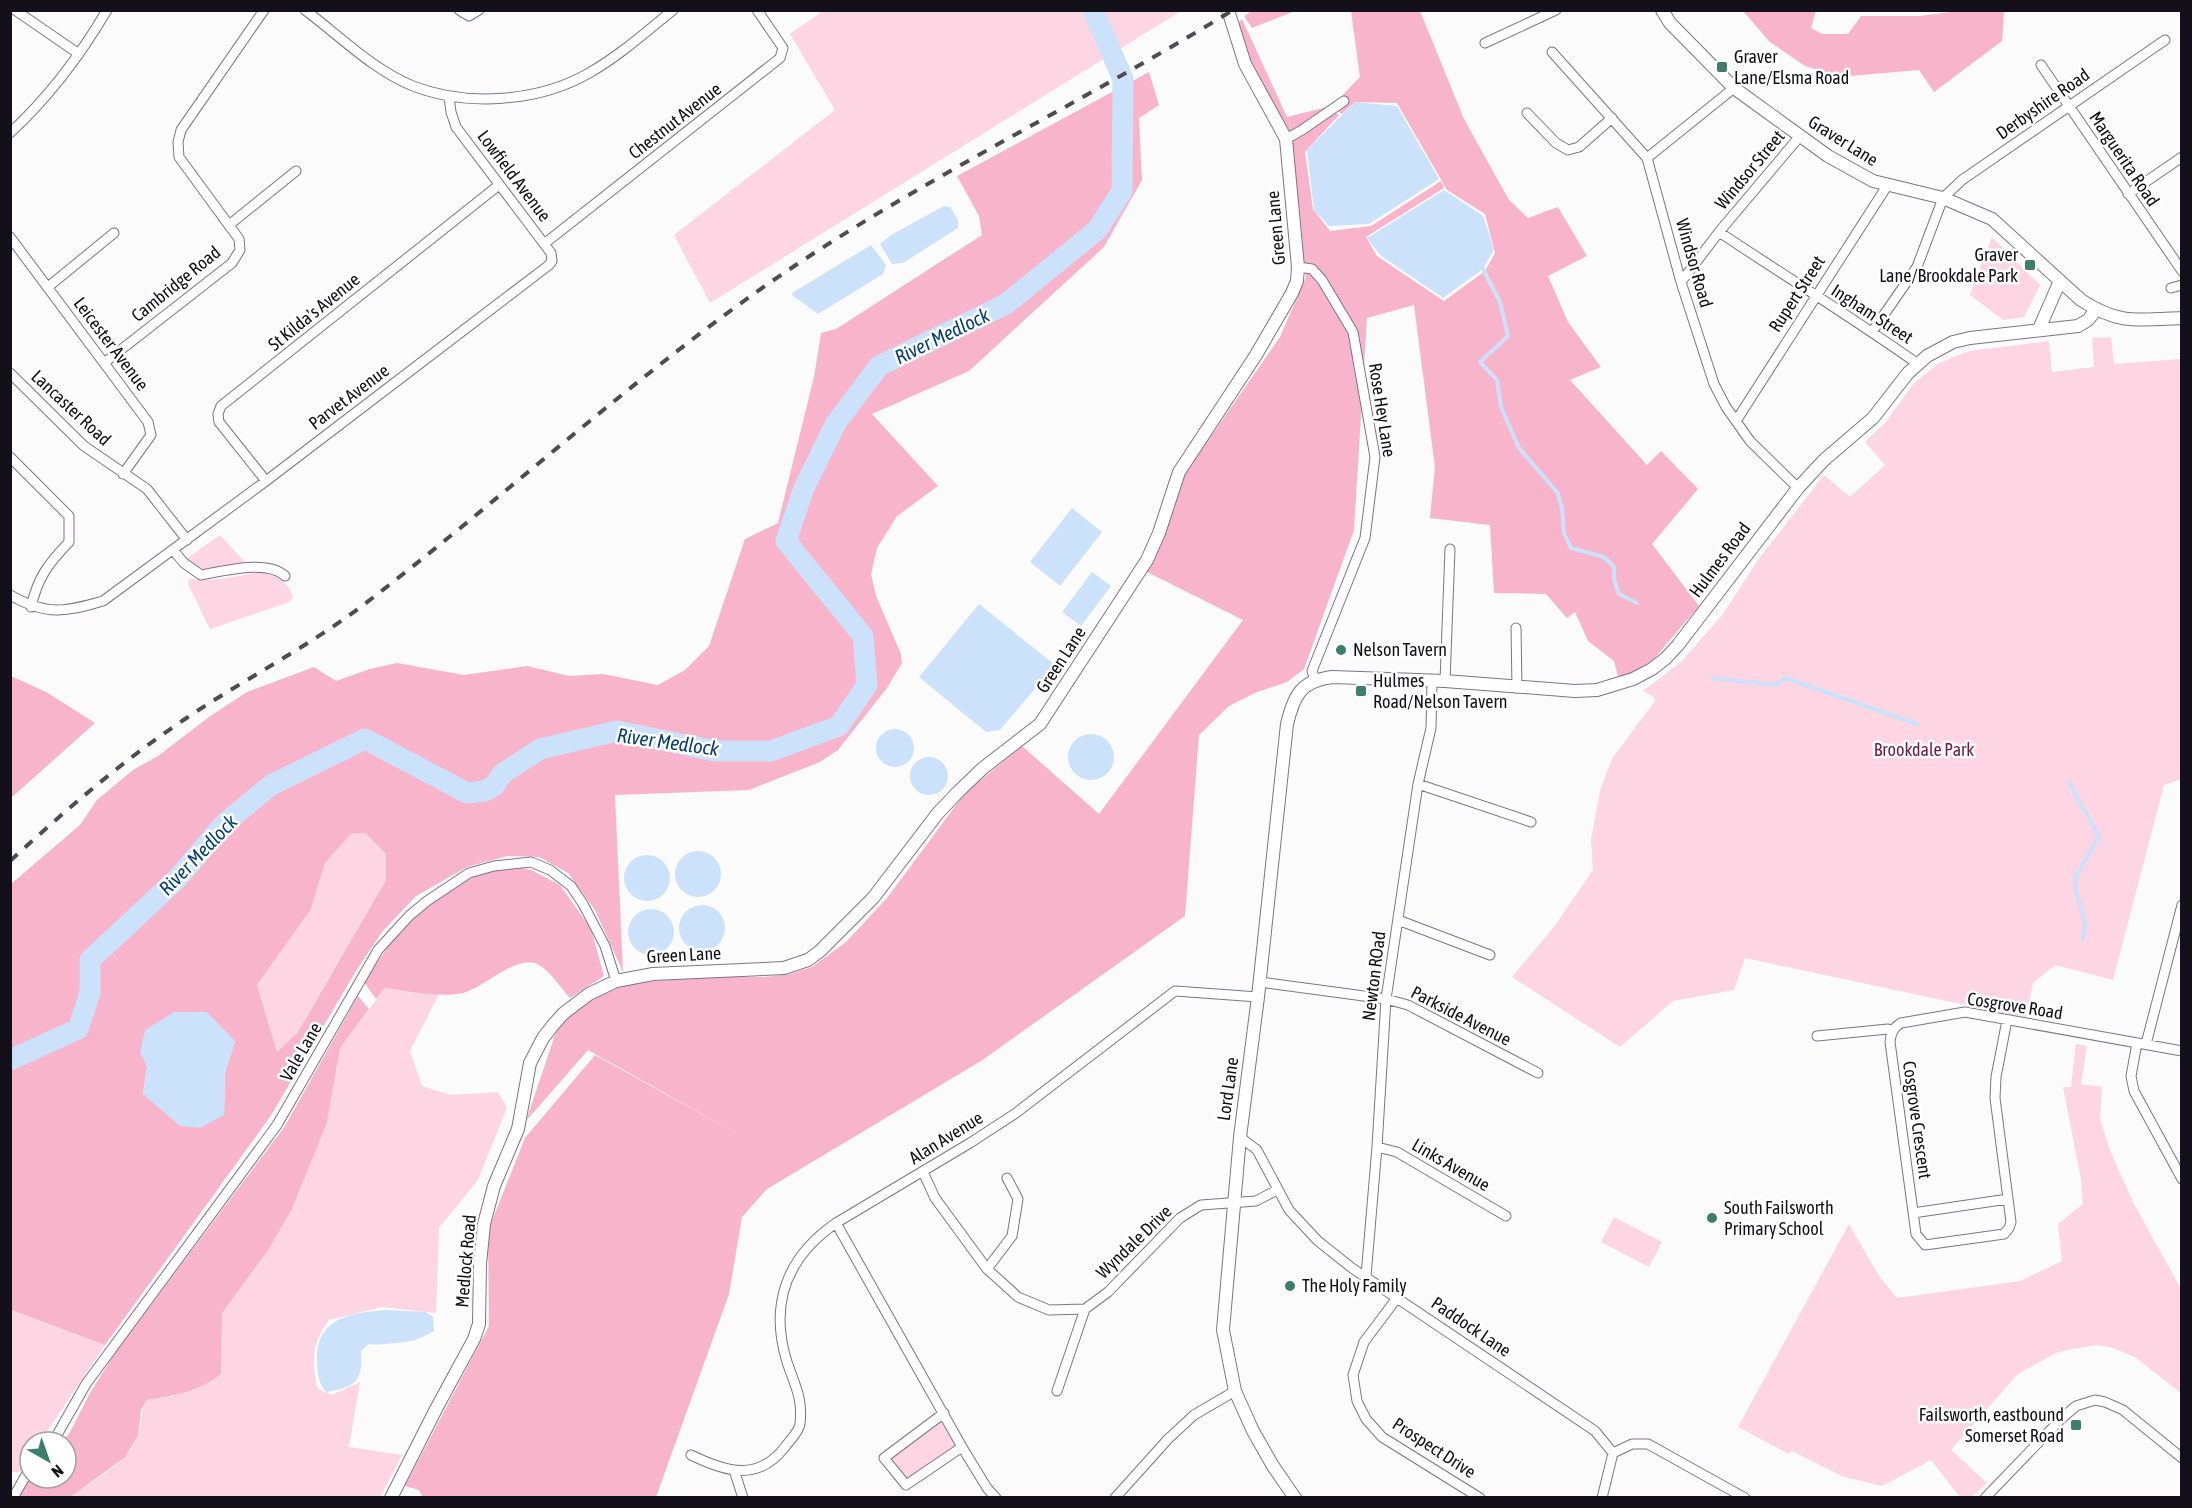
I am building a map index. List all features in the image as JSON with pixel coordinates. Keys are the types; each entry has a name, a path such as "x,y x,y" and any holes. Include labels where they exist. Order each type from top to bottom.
{"street":[{"path":"15,10 79,54"},
{"path":"10,134 39,106 79,54 107,10"},
{"name":"Cambridge Road","path":"104,363 232,263 240,250 239,239 182,162 178,142 181,130 264,10"},
{"path":"305,10 382,69 412,86 449,97 501,99 537,92 587,75 609,61 673,10"},
{"path":"459,10 469,16 479,10"},
{"name":"Chestnut Avenue","path":"544,244 780,58 783,48 757,10"},
{"path":"1228,10 1245,64 1286,139 1344,101"},
{"path":"1485,43 1556,10"},
{"name":"Graver Lane","path":"1662,10 1670,23 1734,88 1828,156 1858,174 1887,186 1943,198 1992,219 2081,300 2096,310 2126,320 2181,318"},
{"name":"Derbyshire Road","path":"1943,198 1962,180 2165,40"},
{"name":"Windsor Road","path":"1552,52 1647,158 1714,384 1726,407 1750,441 1798,488"},
{"name":"Marguerita Road","path":"2041,65 2181,271"},
{"path":"1647,158 1734,88"},
{"name":"Lowfield Avenue","path":"449,97 456,127 553,257 545,269"},
{"path":"1527,113 1556,143 1568,150 1579,147 1612,118"},
{"name":"Windsor Street","path":"1682,282 1719,232 1800,136"},
{"name":"Green Lane","path":"616,981 653,974 784,968 808,960 833,940 873,898 938,813 958,792 983,768 1041,724 1147,560 1159,533 1179,472 1256,355 1292,293 1297,281 1298,267 1286,139"},
{"path":"2128,194 2181,157"},
{"path":"229,225 296,171"},
{"name":"St Kilda's Avenue","path":"266,481 219,422 218,414 221,406 499,185"},
{"name":"Rupert Street","path":"1736,421 1887,186"},
{"path":"1872,332 1917,267 1943,198"},
{"name":"Ingham Street","path":"1719,232 1918,364"},
{"path":"48,287 114,233"},
{"name":"Leicester Avenue","path":"12,243 48,287 148,423 151,435 123,474"},
{"name":"Rose Hey Lane","path":"1298,267 1312,269 1322,280 1353,332 1376,456 1365,538 1312,671 1315,680"},
{"name":"Parvet Avenue","path":"31,607 61,610 80,608 103,601 266,481 545,269"},
{"path":"2039,328 2060,281"},
{"path":"2171,288 2181,285"},
{"name":"Hulmes Road","path":"1315,680 1352,677 1597,690 1634,679 1652,669 1678,645 1798,488 1830,453 1873,418 1908,373 1918,364 1932,353 1953,342 1989,334 2078,326 2088,321 2096,310"},
{"name":"Lancaster Road","path":"10,373 84,446 147,489 187,540"},
{"path":"10,458 69,516 69,542 52,559 37,584 31,607 10,595"},
{"name":"Newton ROad","path":"1365,1276 1377,1147 1386,999 1418,784 1431,729 1438,682 1450,549"},
{"path":"173,550 184,563 201,574 265,566 280,570 285,576"},
{"path":"1516,628 1516,687"},
{"name":"Lord Lane","path":"1294,1497 1253,1431 1235,1391 1223,1330 1233,1202 1260,982 1287,724 1298,693 1315,680"},
{"path":"1418,784 1531,822"},
{"name":"Vale Lane","path":"60,1430 86,1384 277,1125 378,950 409,916 427,901 470,873 494,866 531,862 550,870 571,886 583,904 604,946 616,981"},
{"path":"2181,905 2177,941 2131,1076 2134,1091 2181,1179"},
{"path":"1398,920 1490,955"},
{"name":"Medlock Road","path":"391,1497 477,1332 483,1224 494,1186 518,1129 530,1063 543,1038 564,1013 589,994 616,981"},
{"name":"Parkside Avenue","path":"1260,982 1386,999 1408,1005 1538,1073"},
{"name":"Alan Avenue","path":"734,1470 746,1472 774,1460 800,1427 799,1393 787,1362 780,1327 786,1283 799,1258 816,1237 1016,1113 1175,991 1258,997"},
{"name":"Cosgrove Road","path":"1892,1031 1901,1023 1965,1012 2181,1050"},
{"name":"Cosgrove Crescent","path":"1892,1031 1890,1042 1916,1234 1925,1245 2004,1234 2009,1228 2011,1222 1995,1098 1996,1077 2007,1020"},
{"path":"1817,1036 1887,1029 1892,1031"},
{"name":"Paddock Lane","path":"1240,1137 1257,1150 1288,1210 1318,1242 1595,1431 1613,1453"},
{"name":"Links Avenue","path":"1377,1147 1397,1152 1506,1216"},
{"path":"922,1172 935,1198 987,1269 1018,1297 1049,1310 1085,1308 1057,1391"},
{"path":"987,1269 1012,1236 1018,1199 1007,1178"},
{"name":"Wyndale Drive","path":"1085,1308 1108,1292 1180,1218 1201,1205 1256,1201 1278,1190"},
{"path":"1913,1213 2008,1199"},
{"path":"836,1223 962,1447 987,1488 996,1497"},
{"name":"Prospect Drive","path":"1397,1298 1364,1342 1353,1375 1358,1401 1366,1419 1382,1437 1480,1497"},
{"path":"1115,1497 1168,1439 1194,1415 1235,1391"},
{"path":"1984,1497 2061,1419 2076,1406 2095,1400 2105,1401 2123,1410 2181,1458"},
{"path":"944,1413 884,1458 906,1485 962,1447"},
{"path":"1602,1497 1613,1453 1632,1444 1648,1444 1745,1497"},
{"path":"691,1455 714,1466 734,1470 743,1497"}],"green space":[{"path":"823,11 1181,11 710,303 674,235 835,110 790,34"},
{"path":"1992,237 2040,285 2024,317 2003,320 1970,295"},
{"name":"Brookdale Park","path":"2111,337 2114,364 2181,359 2181,779 2164,785 2113,980 2055,965 2033,983 2026,1018 1745,958 1734,990 1673,1001 1620,1047 1512,977 1554,927 1593,870 1591,840 1600,791 1612,759 1655,701 1654,697 1643,691 1681,662 1723,614 1758,560 1824,475 1850,497 1885,465 1865,442 1885,423 1914,383 1939,363 1969,351 2049,341 2052,372 2094,367 2092,338"},
{"path":"220,535 247,564 214,569 191,565 186,559"},
{"path":"263,571 286,584 293,598 289,602 210,629 188,584 189,579 217,579"},
{"path":"365,833 386,854 386,880 298,1032 277,1052 257,985 311,909 325,863 351,834"},
{"path":"385,988 439,994 410,1051 422,1086 450,1095 498,1092 507,1108 478,1180 439,1228 436,1313 382,1307 329,1320 316,1345 314,1369 317,1388 332,1395 360,1382 349,1447 402,1455 380,1497 65,1498 72,1496 99,1477 127,1454 138,1436 142,1410 147,1400 173,1396 221,1374 222,1313 269,1249 292,1209 327,1123 340,1048"},
{"path":"2076,1044 2087,1046 2081,1084 2102,1087 2100,1119 2111,1153 2134,1204 2181,1289 2181,1393 2135,1357 2113,1348 2097,1345 2056,1353 2018,1374 1951,1450 1987,1483 1972,1497 1960,1497 1931,1460 1882,1486 1844,1477 1792,1451 1789,1454 1738,1427 1849,1224 1879,1276 1897,1298 2020,1281 2062,1261 2058,1224 2083,1204 2081,1180 2063,1087 2071,1087"},
{"path":"1614,1217 1662,1242 1649,1267 1601,1242"},
{"path":"10,1310 105,1345 48,1430 18,1430 18,1472 11,1472"},
{"path":"943,1417 958,1445 913,1477 907,1478 890,1462 895,1453"}],"shaded area":[{"path":"1252,11 1295,11 1252,28 1244,16"},
{"path":"1351,11 1420,11 1464,119 1509,200 1528,218 1558,207 1587,256 1548,276 1568,322 1601,367 1570,380 1647,465 1661,451 1698,489 1652,544 1699,606 1653,660 1619,680 1614,661 1588,641 1575,612 1567,618 1546,594 1494,593 1490,525 1430,518 1435,467 1414,305 1367,318 1354,530 1304,669 1287,682 1257,692 1229,706 1199,735 1185,916 981,1061 767,1189 742,1217 729,1294 656,1497 423,1498 419,1490 405,1486 489,1326 488,1231 525,1138 595,1055 750,1141 588,1050 526,1121 557,1029 590,998 626,983 716,977 765,977 790,974 812,967 846,942 887,898 965,793 1022,746 1099,814 1243,620 1147,572 1161,545 1184,475 1280,337 1306,277 1290,156 1278,117 1244,47 1237,25 1242,19 1287,117 1327,107 1339,115 1305,152 1313,209 1330,231 1371,226 1441,181 1444,188 1366,237 1377,256 1444,301 1485,271 1495,253 1485,214 1447,190 1397,103 1355,102 1342,114 1331,107 1360,77"},
{"path":"1743,11 1816,11 1811,28 1822,34 1848,34 1861,16 1920,16 1958,11 2005,11 2002,41 1934,92 1919,70 1838,77 1805,66 1770,42"},
{"path":"1149,72 1159,105 1139,118 1142,180 1104,247 969,371 872,414 938,486 897,516 877,548 871,574 876,596 901,654 902,663 887,688 838,750 820,762 749,790 615,795 623,972 595,910 568,873 539,857 507,856 467,867 416,896 382,932 356,971 270,1117 105,1345 11,1310 11,884 80,825 97,800 133,770 158,756 209,717 247,692 314,667 336,681 370,669 397,663 464,675 527,666 569,676 603,674 658,685 685,670 709,646 745,539 778,523 814,377 821,333 836,329 982,235 979,216 957,176","holes":["365,833 386,854 386,880 298,1032 277,1052 257,985 311,909 325,863 351,834","235,1041 225,1073 224,1115 143,1094 147,1067"]},
{"path":"11,676 48,693 95,723 11,798"},
{"path":"521,868 531,870 560,885 591,929 604,976 570,998 542,967 533,963 524,963 503,971 463,993 435,994 385,988 376,999 364,982 400,932 430,903 446,890 464,880 497,870"},
{"path":"358,996 369,1009 340,1048 327,1123 292,1209 269,1249 222,1313 221,1374 195,1389 147,1400 141,1410 138,1436 125,1457 72,1496 17,1498 22,1490 78,1490 78,1430 71,1430 90,1393 115,1353 285,1126"}],"water":[{"path":"1355,102 1397,106 1439,179 1369,224 1329,226 1314,210 1307,150"},
{"path":"1444,190 1483,216 1494,249 1483,269 1443,298 1380,255 1367,238"},
{"path":"944,206 950,207 958,220 958,228 903,263 892,264 880,244 891,235"},
{"path":"871,245 886,265 883,274 818,314 792,295 792,293"},
{"path":"1072,508 1102,532 1060,586 1030,562"},
{"path":"1092,572 1111,586 1081,626 1062,612"},
{"path":"979,604 1055,665 1000,730 986,732 919,677"},
{"path":"895,729 908,735 914,748 908,761 895,767 882,761 876,748 882,735"},
{"path":"1091,734 1107,741 1114,757 1107,773 1091,780 1075,773 1068,757 1075,741"},
{"path":"929,757 942,763 948,776 942,789 929,795 916,789 910,776 916,763"},
{"path":"698,851 714,858 721,874 714,890 698,897 682,890 675,874 682,858"},
{"path":"647,855 663,862 670,878 663,894 647,901 631,894 624,878 631,862"},
{"path":"702,905 718,912 725,928 718,944 702,951 686,944 679,928 686,912"},
{"path":"651,909 667,916 674,932 667,948 651,955 635,948 628,932 635,916"},
{"path":"174,1012 207,1012 235,1041 225,1073 224,1115 200,1128 180,1126 143,1094 147,1067 140,1052 145,1030"},
{"path":"386,1310 426,1312 433,1317 434,1331 411,1341 369,1344 361,1351 360,1370 355,1381 344,1388 326,1392 321,1385 317,1362 318,1347 328,1327 348,1316"}],"waterway":[{"name":"River Medlock","path":"10,1060 78,1029 90,993 90,960 177,879 224,824 271,785 365,739 467,793 485,791 494,786 502,774 540,749 617,731 715,751 771,751 839,726 867,685 863,636 786,541 804,488 836,423 879,366 1006,304 1097,230 1122,191 1123,79 1093,10"},
{"path":"1483,269 1500,302 1508,336 1480,362 1497,380 1501,407 1519,448 1557,492 1562,507 1564,533 1571,548 1604,557 1614,567 1614,579 1619,594 1637,603"},
{"path":"1712,678 1776,685 1785,678 1917,724"},
{"path":"2069,783 2099,836 2076,876 2075,888 2085,922 2083,939"}],"railway":[{"path":"10,861 95,787 162,735 319,636 362,606 642,379 737,306 857,226 1233,10"}],"place":[{"name":"Graver Lane/Elsma Road","path":"1722,67"},
{"name":"Graver Lane/Brookdale Park","path":"2030,265"},
{"name":"Nelson Tavern","path":"1341,650"},
{"name":"Hulmes Road/Nelson Tavern","path":"1361,691"},
{"name":"South Failsworth Primary School","path":"1712,1218"},
{"name":"The Holy Family","path":"1290,1286"},
{"name":"Failsworth, eastbound Somerset Road","path":"2076,1425"}]}
